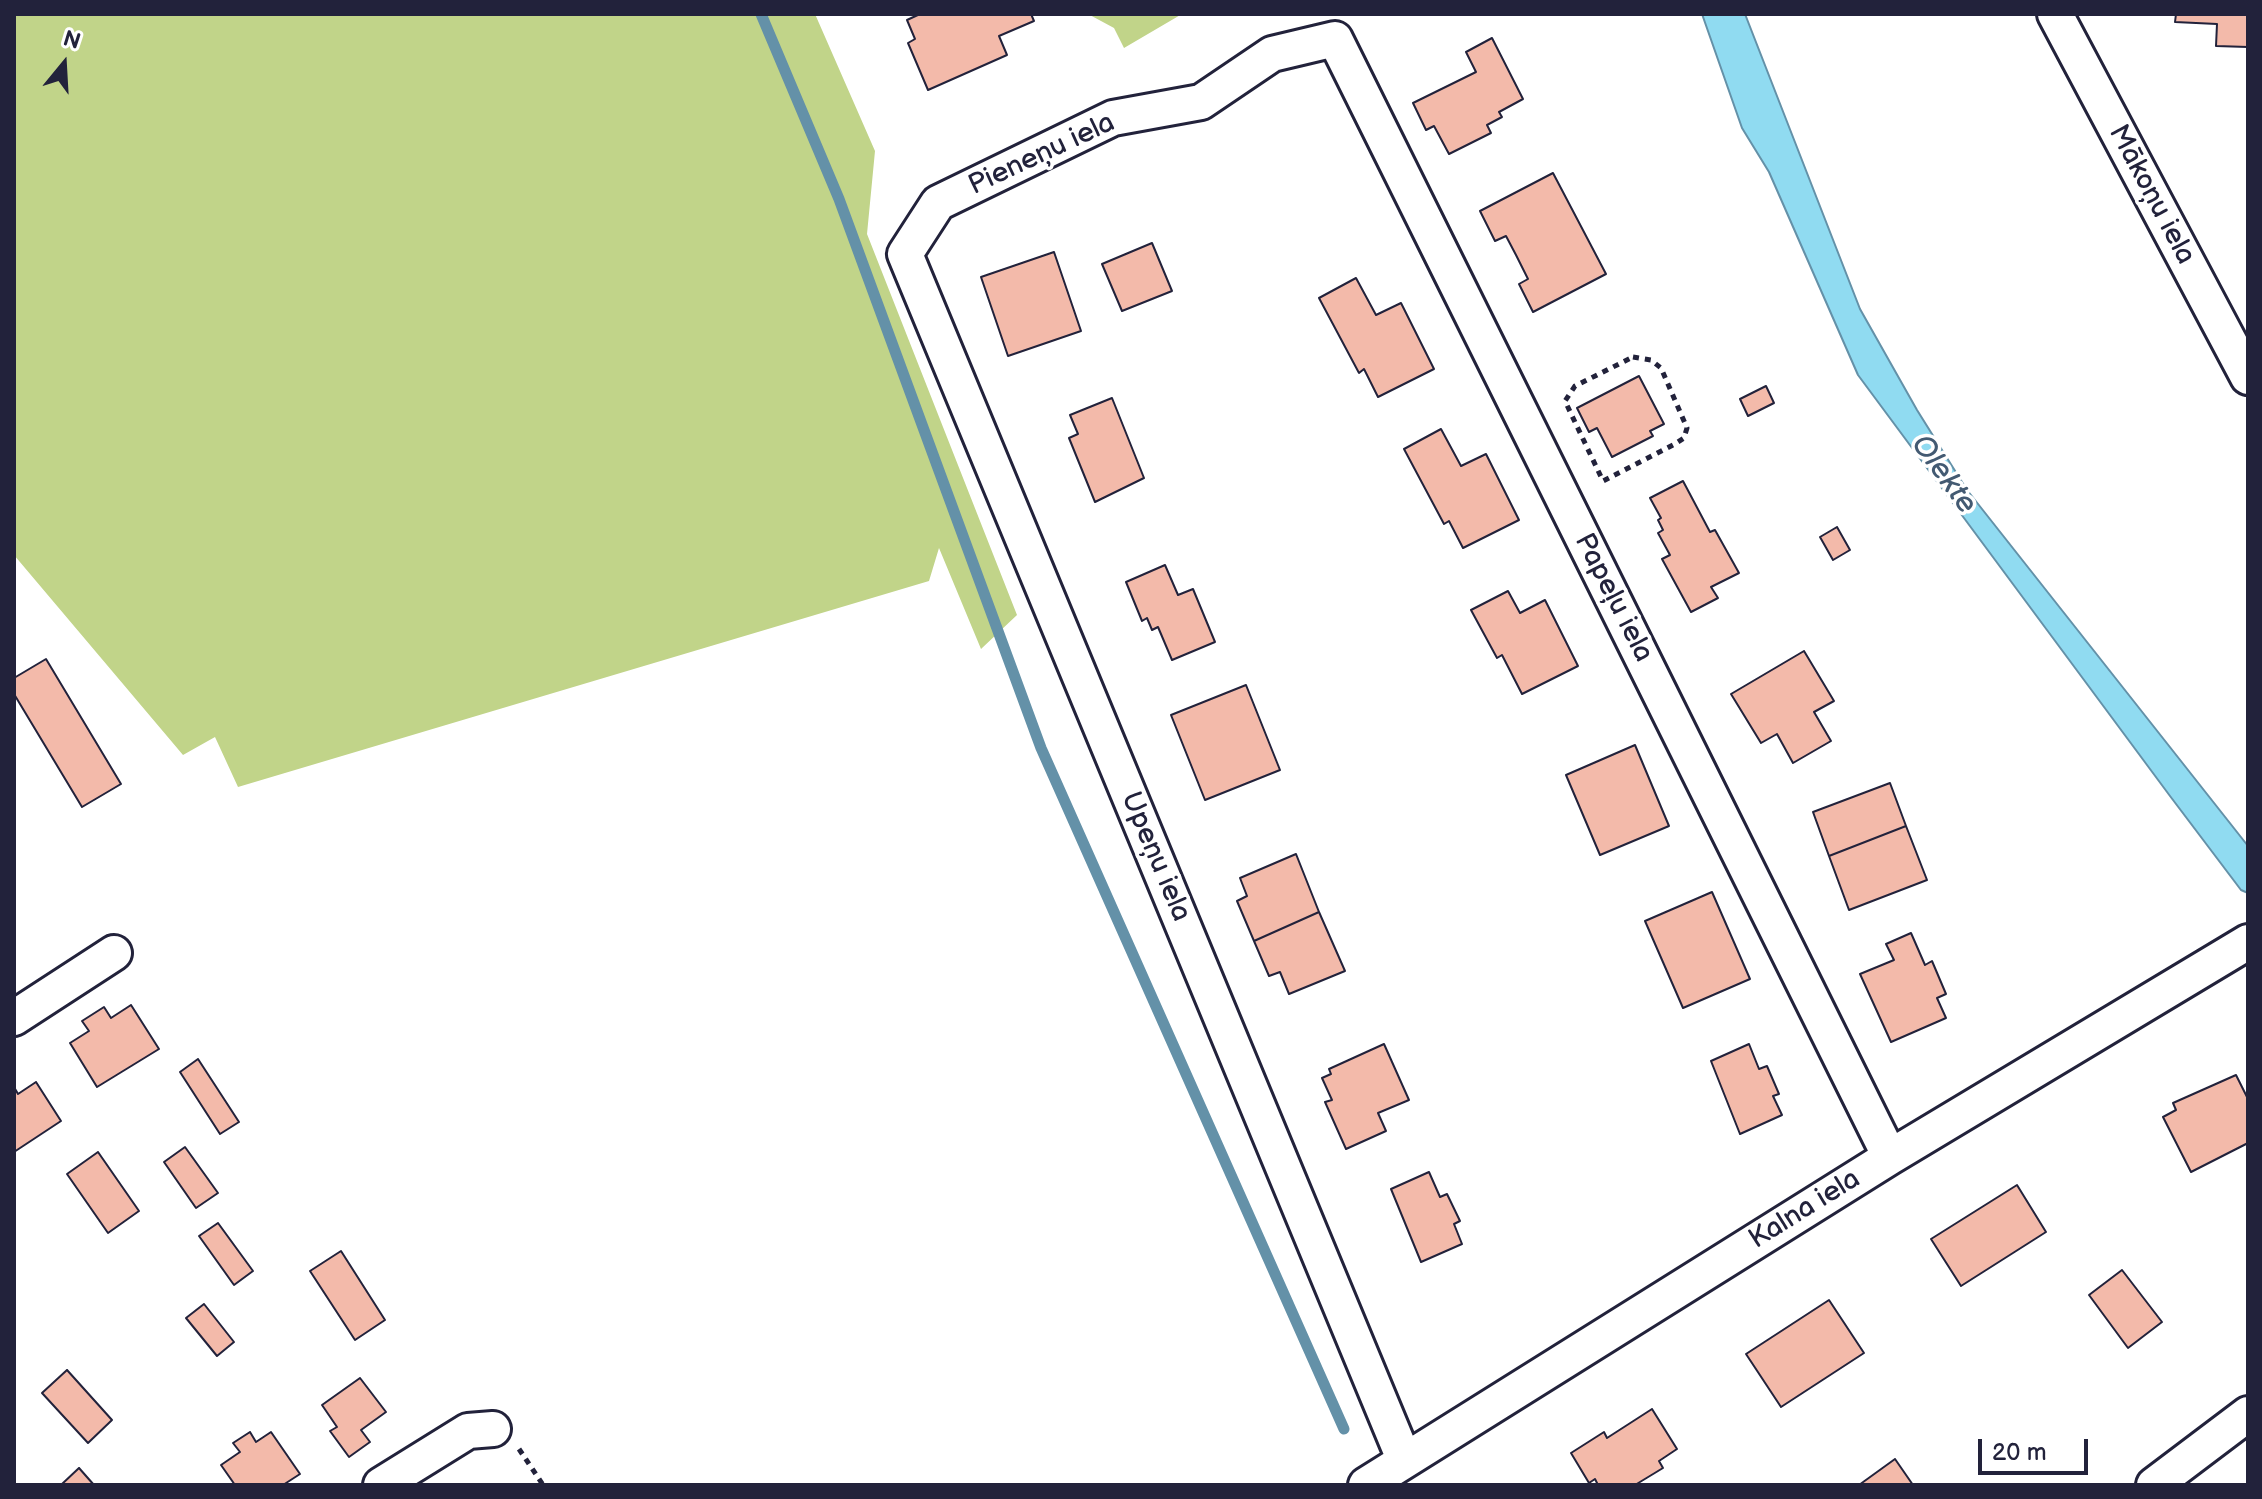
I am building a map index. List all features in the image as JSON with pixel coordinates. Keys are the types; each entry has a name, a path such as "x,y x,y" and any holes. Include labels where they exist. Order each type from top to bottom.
{"street":[{"name":"Mākoņu iela","path":"2055,14 2245,367"},
{"name":"Pieneņu iela","path":"905,254 938,203 1113,118 1201,102 1272,54 1335,39"},
{"name":"Papeļu iela","path":"1335,39 1890,1157"},
{"name":"Upeņu iela","path":"905,254 1404,1459"},
{"name":"Kalna iela","path":"1366,1485 1890,1157 2248,942"},
{"path":"14,1018 114,953"},
{"path":"2154,1485 2248,1414"},
{"path":"381,1485 468,1431 493,1429"}],"path":[{"path":"1633,357 1651,360 1661,368 1685,417 1684,438 1603,481 1586,449 1567,411 1568,394 1575,386 1633,357"}],"green space":[{"path":"14,14 815,14 875,151 867,234 1017,615 981,649 939,548 929,581 238,787 215,737 183,755 14,555"},
{"path":"1088,14 1182,14 1124,48 1114,28"}],"water":[{"name":"Olekte","path":"1702,14 1745,14 1860,309 1917,410 1967,490 2248,846 2248,893 2241,890 2170,796 1858,375 1769,172 1742,128"}],"building":[{"path":"920,14 1031,14 1034,21 999,36 1007,55 928,90 908,43 915,39 907,20"},
{"path":"2176,14 2248,14 2248,47 2216,46 2217,24 2175,22"},
{"path":"1492,38 1523,99 1499,112 1502,117 1487,125 1491,133 1449,154 1434,126 1426,130 1413,103 1476,72 1466,52"},
{"path":"1553,173 1606,274 1533,312 1519,284 1528,279 1516,255 1506,236 1495,241 1480,211"},
{"path":"1152,243 1172,291 1122,311 1102,264"},
{"path":"1054,252 1081,331 1008,356 981,277"},
{"path":"1356,278 1376,315 1401,303 1434,369 1378,397 1364,369 1359,373 1319,298"},
{"path":"1639,376 1664,424 1650,431 1653,436 1612,457 1597,428 1589,432 1577,408"},
{"path":"1766,386 1774,403 1748,416 1740,399"},
{"path":"1112,398 1144,478 1095,502 1069,438 1078,434 1070,415"},
{"path":"1441,429 1461,466 1486,454 1519,520 1463,548 1449,521 1444,524 1404,449"},
{"path":"1683,481 1710,532 1715,530 1739,573 1711,587 1718,598 1691,612 1662,559 1670,555 1658,533 1663,530 1658,520 1661,518 1650,498"},
{"path":"1837,527 1850,550 1833,560 1820,537"},
{"path":"1165,565 1178,595 1193,589 1215,642 1172,660 1158,627 1152,630 1147,618 1142,621 1126,582"},
{"path":"1508,591 1520,613 1545,600 1578,666 1522,694 1502,655 1497,658 1471,610"},
{"path":"1804,651 1834,701 1814,712 1831,741 1793,763 1777,734 1761,743 1731,694"},
{"path":"46,659 121,784 82,807 14,694 14,678"},
{"path":"1246,685 1280,770 1205,800 1171,715"},
{"path":"1635,745 1669,826 1600,855 1566,775"},
{"path":"1890,783 1906,826 1829,856 1813,812"},
{"path":"1906,826 1927,880 1849,910 1829,856"},
{"path":"1296,854 1319,912 1254,941 1237,901 1247,896 1240,878"},
{"path":"1712,892 1750,979 1683,1008 1645,921"},
{"path":"1319,912 1345,971 1289,994 1280,972 1269,976 1254,941"},
{"path":"1911,933 1925,965 1932,961 1946,994 1937,998 1946,1018 1891,1042 1860,974 1894,960 1886,944"},
{"path":"131,1005 159,1049 97,1087 70,1043 89,1031 82,1021 104,1007 111,1018"},
{"path":"1384,1044 1409,1100 1378,1113 1386,1131 1346,1149 1325,1102 1332,1100 1322,1078 1331,1074 1329,1069"},
{"path":"1749,1044 1759,1069 1767,1066 1779,1094 1773,1096 1782,1115 1740,1134 1711,1061"},
{"path":"198,1059 239,1122 220,1134 180,1072"},
{"path":"2236,1075 2248,1099 2248,1143 2191,1172 2163,1117 2176,1110 2173,1103"},
{"path":"36,1082 61,1121 14,1152 14,1087 18,1094"},
{"path":"185,1147 218,1193 196,1208 164,1162"},
{"path":"98,1152 139,1211 108,1233 67,1174"},
{"path":"1429,1172 1440,1197 1447,1194 1460,1221 1454,1224 1462,1244 1421,1262 1391,1189"},
{"path":"2017,1185 2046,1232 1961,1286 1931,1239"},
{"path":"218,1223 253,1271 234,1285 199,1236"},
{"path":"341,1251 385,1320 355,1340 310,1271"},
{"path":"2122,1270 2162,1322 2128,1348 2089,1295"},
{"path":"1829,1300 1864,1353 1781,1407 1746,1354"},
{"path":"204,1304 234,1342 217,1356 186,1318"},
{"path":"67,1370 112,1420 88,1443 42,1393"},
{"path":"360,1378 386,1412 361,1430 370,1442 349,1457 330,1431 337,1427 322,1405"},
{"path":"1652,1409 1677,1449 1659,1461 1663,1468 1635,1485 1598,1485 1595,1479 1589,1483 1571,1453 1604,1432 1607,1438"},
{"path":"250,1432 256,1442 271,1432 300,1474 283,1485 235,1485 221,1465 240,1452 233,1443"},
{"path":"1895,1459 1913,1485 1859,1485"},
{"path":"79,1468 94,1485 62,1484"}],"waterway":[{"path":"761,14 839,199 1041,748 1344,1429"}]}
